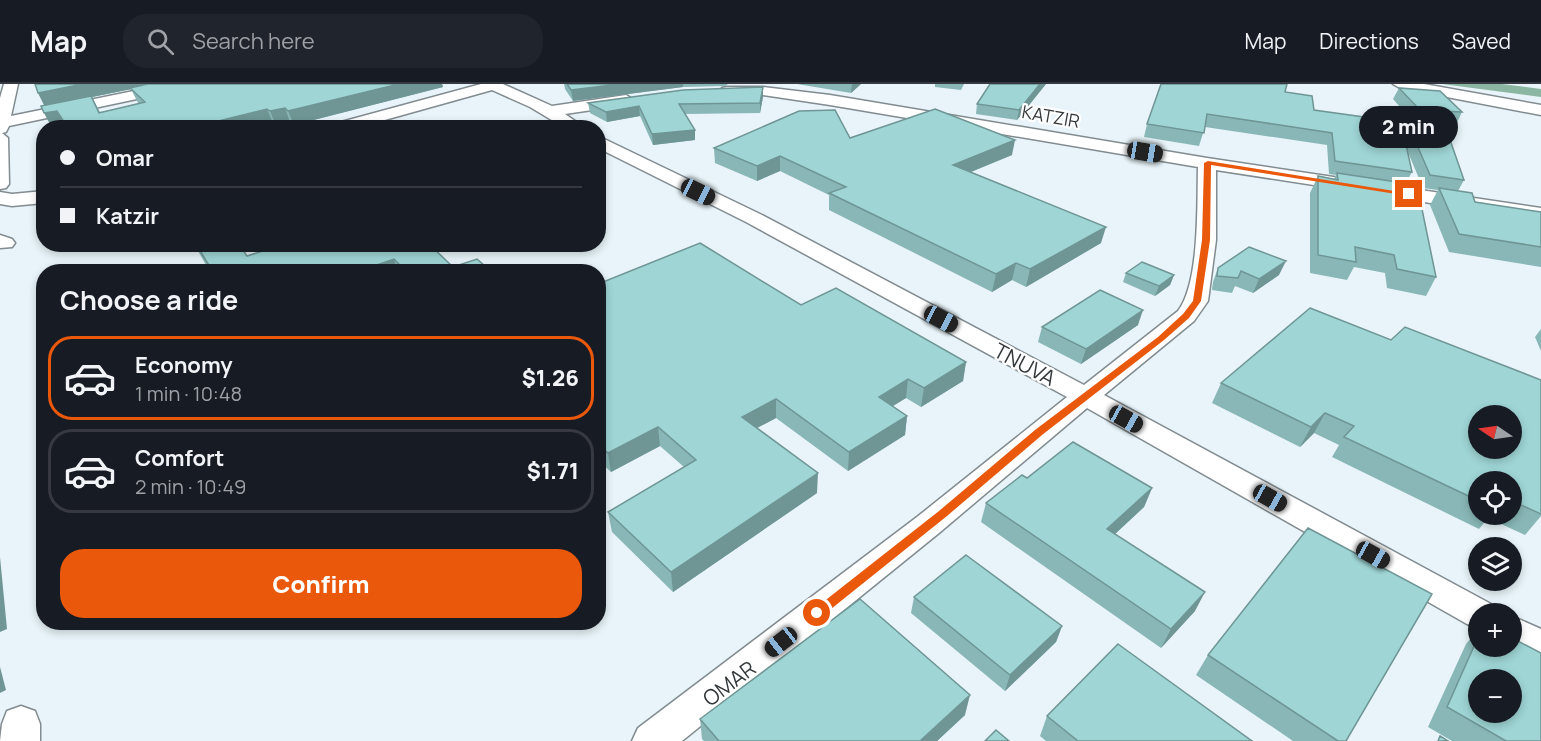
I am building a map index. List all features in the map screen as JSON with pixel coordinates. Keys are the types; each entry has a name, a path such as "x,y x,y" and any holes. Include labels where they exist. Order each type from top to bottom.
{"street":[{"path":"3,203 0,130 11,84"},
{"path":"41,120 189,84"},
{"path":"1400,84 1541,110"},
{"path":"365,120 492,85 552,111 565,120"},
{"name":"KATZIR","path":"705,92 763,91 830,100 1208,163 1541,214"},
{"path":"552,111 643,98"},
{"path":"0,130 36,121"},
{"name":"TNUVA","path":"606,145 753,218 1085,396 1468,608"},
{"name":"OMAR","path":"652,741 928,525 1085,396 1161,339 1186,316 1197,301 1206,240 1208,163"},
{"path":"3,203 36,198"},
{"path":"3,203 36,202"},
{"path":"1522,637 1541,647"}],"green space":[{"path":"1442,84 1502,84 1541,89 1541,97"}],"building":[{"path":"35,84 83,84 38,93"},
{"path":"148,84 399,84 288,111 285,108 270,111 267,109 222,120 63,120 57,111 44,113 41,106 91,96 99,113 145,102 130,88"},
{"path":"567,84 620,84 571,90"},
{"path":"990,84 1040,84 1019,110 977,104"},
{"path":"1161,84 1287,84 1285,92 1312,96 1314,110 1436,127 1399,88 1440,91 1462,112 1440,111 1464,180 1430,175 1414,138 1405,140 1412,172 1335,161 1332,133 1207,114 1204,133 1147,124"},
{"path":"763,87 760,103 679,104 695,130 652,134 639,106 606,112 588,103 683,90"},
{"path":"935,109 1015,140 953,165 1106,227 1030,269 1016,263 996,274 829,193 846,187 780,156 757,166 714,148 799,111 835,110 850,138"},
{"path":"1337,173 1417,185 1436,277 1397,269 1394,255 1355,247 1356,262 1318,255 1318,176 1338,180"},
{"path":"1439,188 1472,193 1475,202 1541,212 1541,247 1459,234"},
{"path":"700,243 801,305 836,288 966,362 924,388 908,379 879,397 907,416 849,452 776,399 742,417 818,473 671,572 608,512 696,460 658,427 608,453 606,451 606,281"},
{"path":"1249,247 1286,261 1259,279 1241,271 1238,278 1217,276 1218,268"},
{"path":"201,252 244,252 247,256 260,252 437,252 450,264 399,264 394,259 379,264 208,264"},
{"path":"477,259 483,264 462,264"},
{"path":"1142,262 1174,275 1159,286 1126,273"},
{"path":"1100,290 1143,310 1086,349 1042,327"},
{"path":"1310,308 1391,340 1405,327 1541,380 1541,514 1522,505 1522,471 1468,471 1468,496 1344,437 1354,426 1325,413 1311,427 1221,383"},
{"path":"1073,442 1152,488 1107,529 1205,592 1171,629 986,503 1022,475 1027,478"},
{"path":"1308,528 1432,594 1346,741 1338,741 1208,655"},
{"path":"966,555 1062,626 1010,675 914,597"},
{"path":"860,599 970,695 920,741 719,741 700,719"},
{"path":"1522,643 1541,653 1541,741 1506,741 1475,723 1522,723 1522,669 1468,669 1468,719 1447,707 1469,657 1522,657"},
{"path":"1118,644 1252,741 1078,741 1047,716"},
{"path":"996,730 1009,741 985,741"},
{"path":"1440,736 1448,741 1438,741"}],"route":[{"path":"817,613 943,514 1038,433 1161,339 1186,316 1197,301 1206,240 1208,163 1409,194"}]}
